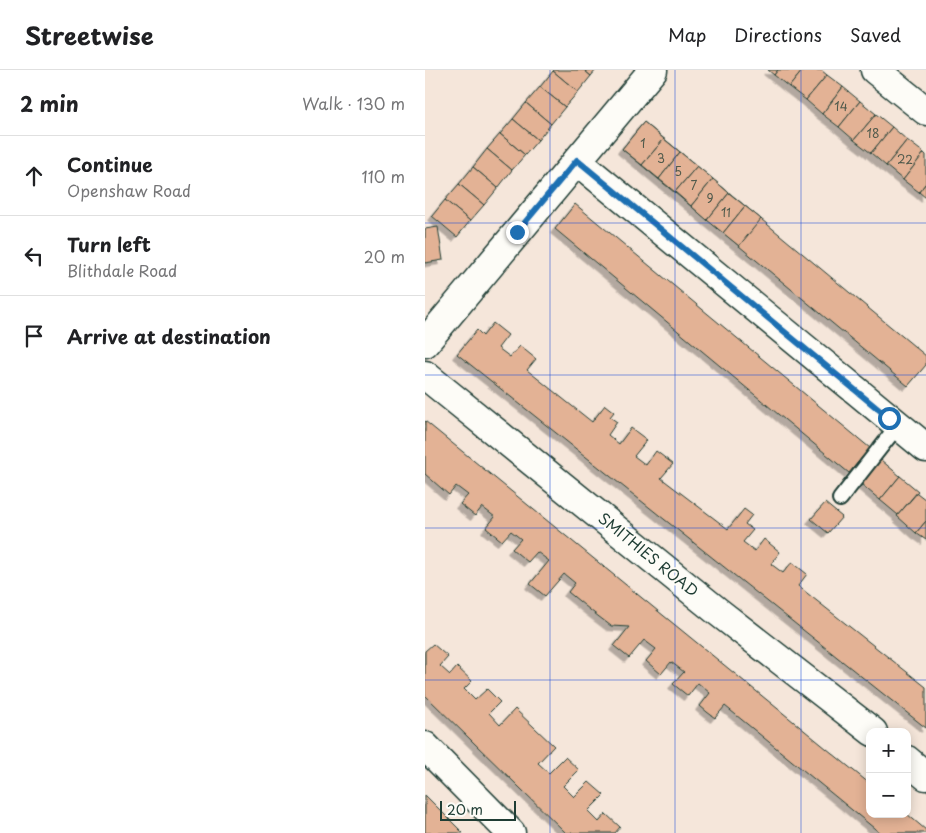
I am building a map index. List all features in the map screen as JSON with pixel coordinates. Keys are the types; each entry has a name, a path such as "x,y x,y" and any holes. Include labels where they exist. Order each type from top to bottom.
{"street":[{"path":"428,334 653,70"},
{"path":"875,70 926,111"},
{"path":"577,160 926,448"},
{"name":"SMITHIES ROAD","path":"425,375 717,611 868,728"},
{"path":"425,746 511,833"},
{"path":"911,763 926,776"}],"lane":[{"path":"839,499 898,425"}],"building":[{"path":"554,70 584,70 591,76 578,92"},
{"path":"584,70 596,70 591,76"},
{"path":"768,70 778,70 774,75"},
{"path":"778,70 803,70 789,87 774,75"},
{"path":"803,70 821,70 827,75 806,100 789,87"},
{"path":"553,71 578,92 565,107 540,87"},
{"path":"827,75 843,87 822,114 806,100"},
{"path":"540,87 565,107 551,124 526,103"},
{"path":"843,87 860,101 839,127 822,114"},
{"path":"860,101 876,114 854,140 839,127"},
{"path":"526,103 551,124 538,140 513,119"},
{"path":"876,114 892,127 871,153 854,140"},
{"path":"513,119 538,140 525,155 500,134"},
{"path":"644,122 926,356 926,365 908,386 622,149"},
{"path":"644,122 664,139 642,165 622,149"},
{"path":"892,127 907,140 886,166 871,153"},
{"path":"500,134 525,155 512,170 487,149"},
{"path":"664,139 680,152 659,179 642,165"},
{"path":"907,140 924,153 903,180 886,166"},
{"path":"487,149 512,170 498,188 473,167"},
{"path":"680,152 697,166 675,192 659,179"},
{"path":"924,153 926,155 926,183 919,192 903,180"},
{"path":"697,166 713,179 691,206 675,192"},
{"path":"473,167 498,188 484,205 459,184"},
{"path":"713,179 729,193 707,220 691,206"},
{"path":"926,183 926,198 919,192"},
{"path":"459,184 484,205 470,221 445,200"},
{"path":"729,193 745,206 723,233 707,220"},
{"path":"445,200 470,221 457,237 432,216"},
{"path":"575,204 870,448 849,473 555,229"},
{"path":"745,206 761,219 739,246 723,233"},
{"path":"438,227 443,260 425,263 425,229"},
{"path":"493,323 508,335 498,348 510,357 520,346 536,359 527,370 592,422 605,405 614,412 610,417 617,422 608,435 619,444 631,428 647,440 634,456 646,465 656,451 673,464 661,478 728,529 744,509 752,515 745,524 753,530 743,542 755,551 764,539 780,552 771,564 783,573 792,562 807,574 798,586 926,687 926,728 457,354 477,330 483,336"},
{"path":"425,421 866,781 866,818 911,817 926,830 926,833 880,833 725,706 715,718 707,712 700,706 710,693 698,683 688,696 673,684 684,672 671,662 661,674 646,661 656,649 644,640 629,658 614,646 629,627 611,626 590,610 568,592 575,583 564,574 545,596 530,584 549,561 537,552 528,562 512,549 521,539 511,531 502,541 486,528 495,517 482,507 475,516 460,504 468,495 456,486 449,495 425,474"},
{"path":"881,460 900,476 880,500 861,484"},
{"path":"900,476 918,491 898,515 880,500"},
{"path":"917,493 926,500 926,521 916,533 897,516"},
{"path":"825,503 842,517 828,533 811,519"},
{"path":"926,521 926,540 916,533"},
{"path":"433,644 448,657 440,666 450,675 457,667 472,681 464,689 475,700 487,689 500,702 489,713 500,725 515,709 554,746 538,763 549,773 565,757 579,770 563,786 574,797 589,782 604,795 588,811 599,822 606,814 620,827 615,833 566,833 425,695 425,651"},
{"path":"425,795 463,833 425,833"}],"route":[{"path":"517,232 577,160 889,418"}]}
